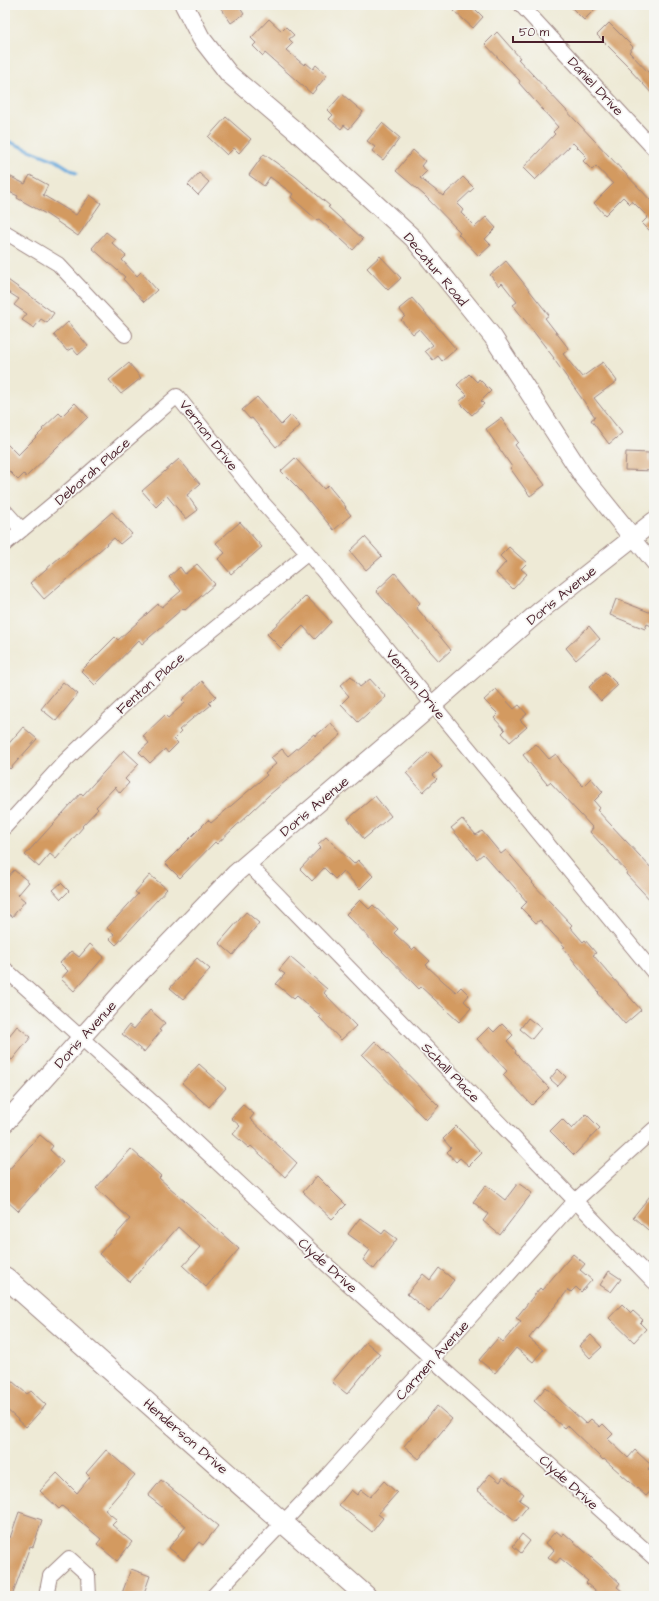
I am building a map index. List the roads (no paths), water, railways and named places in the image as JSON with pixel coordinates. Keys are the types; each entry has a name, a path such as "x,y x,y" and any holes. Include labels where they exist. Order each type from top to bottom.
{"main road":[{"name":"Henderson Drive","path":"5,1277 366,1596"}],"street":[{"name":"Decatur Road","path":"184,5 201,38 229,74 298,133 413,238 492,338 583,476 654,564"},
{"name":"Daniel Drive","path":"521,5 653,145"},
{"path":"5,232 58,264 125,335"},
{"name":"Deborah Place","path":"5,544 72,488 177,396"},
{"name":"Vernon Drive","path":"177,396 263,503 308,553 654,973"},
{"path":"5,511 22,530"},
{"name":"Doris Avenue","path":"5,1123 138,974 236,872 433,705 541,610 654,521"},
{"name":"Fenton Place","path":"5,827 66,760 140,689 308,553"},
{"name":"Schall Place","path":"247,863 654,1282"},
{"name":"Clyde Drive","path":"5,969 81,1037 327,1265 654,1558"},
{"name":"Carmen Avenue","path":"213,1596 284,1522 576,1201 654,1129"},
{"path":"46,1596 50,1576 69,1558 88,1575 89,1596"}],"waterway":[{"path":"5,140 57,161 76,173"}]}
